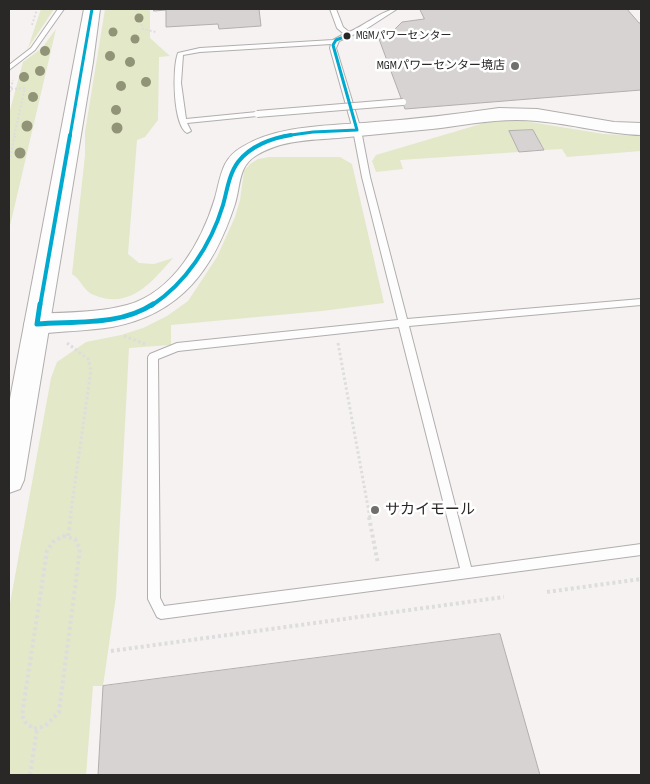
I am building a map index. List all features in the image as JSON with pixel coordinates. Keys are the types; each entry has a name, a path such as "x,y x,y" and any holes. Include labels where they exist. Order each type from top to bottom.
{"main road":[{"path":"9,480 92,9"},
{"path":"37,324 132,314 153,305 169,293 191,270 213,230 226,198 235,164 249,151 283,137 517,113 614,128 641,129"}],"lane":[{"path":"9,68 33,49 60,9"},
{"path":"333,9 340,28 349,35"},
{"path":"187,130 183,121 178,68 180,54 200,50 334,42 364,28 394,9"},
{"path":"334,42 333,48 356,130 366,177 467,574"},
{"path":"183,121 403,102"},
{"path":"641,302 404,323 177,347 154,357 154,599 161,613 641,550"}],"path":[{"path":"136,9 143,29 156,32"},
{"path":"9,96 15,74"},
{"path":"9,161 26,88 10,89"},
{"path":"37,324 88,359 91,370 68,536"},
{"path":"124,336 128,339 150,345"},
{"path":"337,338 378,564"},
{"path":"68,536 77,540 80,549 59,712 50,724 37,729 26,725 22,714 48,551 53,542 68,536"},
{"path":"548,592 641,579"},
{"path":"111,651 504,597"},
{"path":"30,775 37,729"}],"green space":[{"path":"41,9 54,9 28,48"},
{"path":"105,9 150,9 150,38 170,56 159,57 158,120 145,137 137,140 128,254 139,263 154,264 173,258 157,276 139,291 119,299 107,299 90,293 72,274 85,155 85,132"},
{"path":"56,29 9,230 9,114 23,62 42,48"},
{"path":"499,120 524,121 604,134 641,136 641,151 567,157 562,149 544,150 533,130 509,131 519,152 400,160 403,169 376,172 372,161 376,155"},
{"path":"269,157 340,157 352,164 384,303 322,311 171,325 171,345 129,348 116,596 103,686 93,686 86,775 9,775 9,609 51,378 57,362 86,342 121,335 143,328 167,316 188,301 217,257 235,217 240,200 244,171 258,159"}],"building":[{"path":"154,9 259,9 261,26 219,29 218,24 166,27 166,10 154,11"},
{"name":"MGMパワーセンター境店","path":"420,9 627,9 641,23 641,90 405,109 379,39 395,38 394,30 402,22 424,19"},
{"path":"533,130 544,150 519,152 509,131"},
{"path":"500,634 540,775 98,775 103,686"}],"transit line":[{"path":"92,9 37,324 121,317 148,307 163,298 187,273 206,243 221,211 235,167 244,155 269,140 283,136 313,132 357,130 333,45 336,40 349,35"}],"place":[{"name":"MGMパワーセンター","path":"347,36"},
{"name":"MGMパワーセンター境店","path":"515,66"},
{"name":"サカイモール","path":"375,510"}]}
